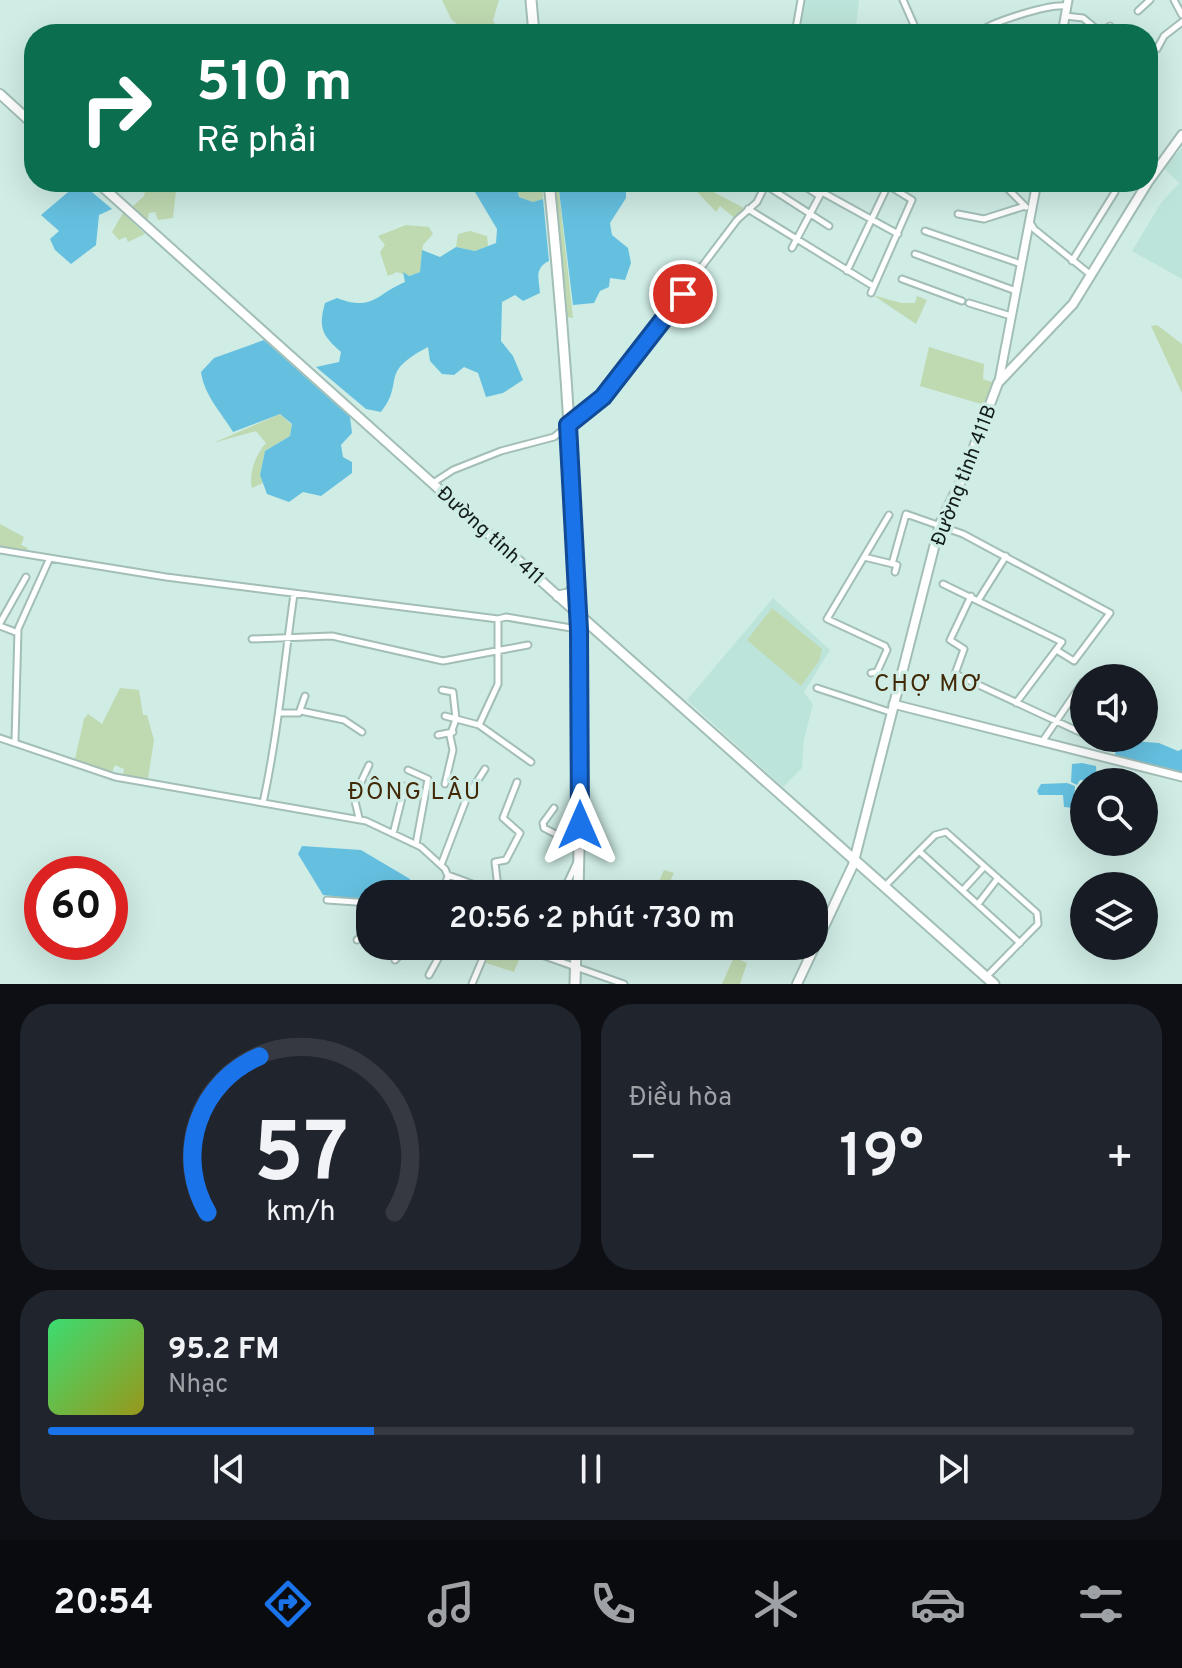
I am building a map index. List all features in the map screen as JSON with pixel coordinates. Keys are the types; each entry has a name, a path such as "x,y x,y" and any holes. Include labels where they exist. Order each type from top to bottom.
{"main road":[{"path":"531,0 533,24"},
{"path":"0,94 24,116"},
{"name":"Đường tỉnh 411B","path":"1158,168 1182,135"},
{"name":"Đường tỉnh 411","path":"108,192 990,981"},
{"path":"550,192 568,425 580,644 579,880"},
{"name":"Đường tỉnh 411B","path":"797,984 854,858 940,524 962,479 998,383 1073,304 1142,192"},
{"path":"558,596 568,594 576,586"},
{"path":"580,644 588,636 602,635"},
{"path":"575,984 576,960"}],"street":[{"path":"797,24 801,0"},
{"path":"903,0 914,24"},
{"path":"1138,11 1150,0"},
{"path":"1174,0 1182,15"},
{"path":"996,24 1047,5 1068,3 1064,24"},
{"path":"1065,16 1083,18 1090,24"},
{"path":"1158,47 1164,36 1182,22"},
{"path":"433,483 453,470 501,451 546,441 603,397 761,192"},
{"path":"778,192 829,226"},
{"path":"847,271 884,192"},
{"path":"871,293 912,200 900,192"},
{"path":"1011,192 1028,209"},
{"path":"1034,192 1028,209 1034,229 1092,276"},
{"path":"1072,261 1115,192"},
{"path":"792,248 819,193 898,234"},
{"path":"748,209 873,286"},
{"path":"958,214 984,219 1028,209"},
{"path":"998,383 1030,221"},
{"path":"925,231 1021,264"},
{"path":"915,254 1016,291"},
{"path":"902,279 962,301"},
{"path":"969,303 1011,316"},
{"path":"892,564 905,514 940,524 1110,613 1074,661 1058,651"},
{"path":"871,673 877,672 887,650 885,646 827,620 889,515"},
{"path":"0,550 49,560 294,594 498,619 506,617 579,630"},
{"path":"979,599 1006,556"},
{"path":"864,557 898,565 895,572"},
{"path":"15,741 18,633 49,560"},
{"path":"18,633 0,625 26,577"},
{"path":"943,584 1060,640 1058,651 1016,703"},
{"path":"263,803 281,713 286,639 294,594"},
{"path":"971,596 950,640 964,649 954,673 1070,728"},
{"path":"479,725 498,684 498,619"},
{"path":"252,639 332,636 443,661 499,653 528,645"},
{"path":"817,688 1182,777"},
{"path":"442,690 453,692 456,719 450,738 453,750 445,784"},
{"path":"301,711 305,696"},
{"path":"1042,742 1070,701"},
{"path":"281,713 301,711 344,720 362,732"},
{"path":"445,716 479,725 514,753 531,762"},
{"path":"438,735 454,732"},
{"path":"0,738 115,777 359,819 416,845 441,865 448,875 486,889 498,888 495,862 506,860 520,833 503,818 517,782"},
{"path":"359,819 354,797 369,765"},
{"path":"441,865 467,797 485,769"},
{"path":"408,770 428,779 416,845"},
{"path":"393,834 405,786"},
{"path":"554,808 543,823 544,828 580,852 568,880"},
{"path":"885,887 935,835 946,832 998,878 1039,917 1038,924 990,981"},
{"path":"919,851 1020,943"},
{"path":"963,890 984,867"},
{"path":"446,880 448,875"},
{"path":"978,904 998,878"},
{"path":"327,900 356,902"},
{"path":"429,975 437,960"},
{"path":"472,984 482,960"},
{"path":"562,960 624,984"}],"shaded area":[{"path":"442,0 499,0 493,20 495,24 457,24"},
{"path":"802,0 859,0 856,24 799,24"},
{"path":"1182,148 1182,279 1132,251 1161,203 1179,183 1164,168"},
{"path":"145,192 176,192 173,218 158,220 155,212 149,213 147,221 131,208"},
{"path":"518,192 543,192 543,199 533,202 519,197"},
{"path":"553,192 559,192 573,318 566,317"},
{"path":"697,192 713,192 746,209 736,219 720,206 716,212"},
{"path":"123,213 145,234 128,242 126,237 119,240 112,232"},
{"path":"406,225 429,227 433,234 423,245 420,272 408,276 397,272 388,276 380,252 385,245 378,236"},
{"path":"470,231 487,236 488,246 475,251 456,247 458,234"},
{"path":"873,295 901,303 915,303 917,296 927,300 916,324"},
{"path":"1157,325 1182,344 1182,393 1151,326"},
{"path":"929,347 984,364 983,379 995,383 988,406 920,386"},
{"path":"280,414 292,425 290,436 265,451 260,475 263,483 252,488 254,464 266,443 256,431 213,443"},
{"path":"0,524 24,537 21,545 28,548 24,555 0,549"},
{"path":"773,598 830,650 804,692 813,704 804,739 802,768 783,787 687,700"},
{"path":"772,608 822,649 819,661 801,686 747,640"},
{"path":"120,688 139,690 143,715 147,715 154,740 148,778 123,776 124,769 115,765 112,772 75,759 84,719 88,714 102,724"},
{"path":"664,870 674,873 671,880 660,880"},
{"path":"484,960 519,960 514,972"},
{"path":"733,960 747,963 740,984 722,984"}],"water":[{"path":"68,192 92,192 112,209 99,215 96,245 71,264 55,250 50,239 59,231 41,215"},
{"path":"475,192 518,192 519,197 533,202 543,199 549,261 539,271 540,293 523,301 515,295 502,302 501,341 513,356 523,380 503,393 486,397 478,373 464,367 454,375 442,374 430,361 428,347 412,356 397,371 392,392 381,412 366,409 316,367 339,362 341,352 323,330 325,303 337,298 359,303 374,300 405,282 403,272 409,276 420,272 422,250 440,257 456,247 475,251 496,243 497,229"},
{"path":"559,192 626,192 626,198 610,223 612,235 628,248 631,263 625,280 610,278 609,287 600,291 594,303 573,305"},
{"path":"264,340 350,417 352,433 341,445 343,457 352,462 352,473 321,496 303,492 289,502 267,494 260,475 265,451 290,436 292,424 280,414 233,432 206,388 201,372 214,358"},
{"path":"1158,743 1178,751 1182,749 1182,775 1158,768 1114,757 1116,752 1158,752"},
{"path":"1082,763 1096,768 1072,768 1072,764"},
{"path":"1041,784 1070,784 1070,808 1064,807 1063,795 1039,795 1037,791"},
{"path":"302,846 361,850 410,880 356,880 356,899 323,895 298,854"}],"district":[{"name":"CHỢ MƠ","path":"928,683"},
{"name":"ĐÔNG LÂU","path":"415,791"}],"route":[{"path":"580,825 579,630 568,425 603,397 683,294"}]}
